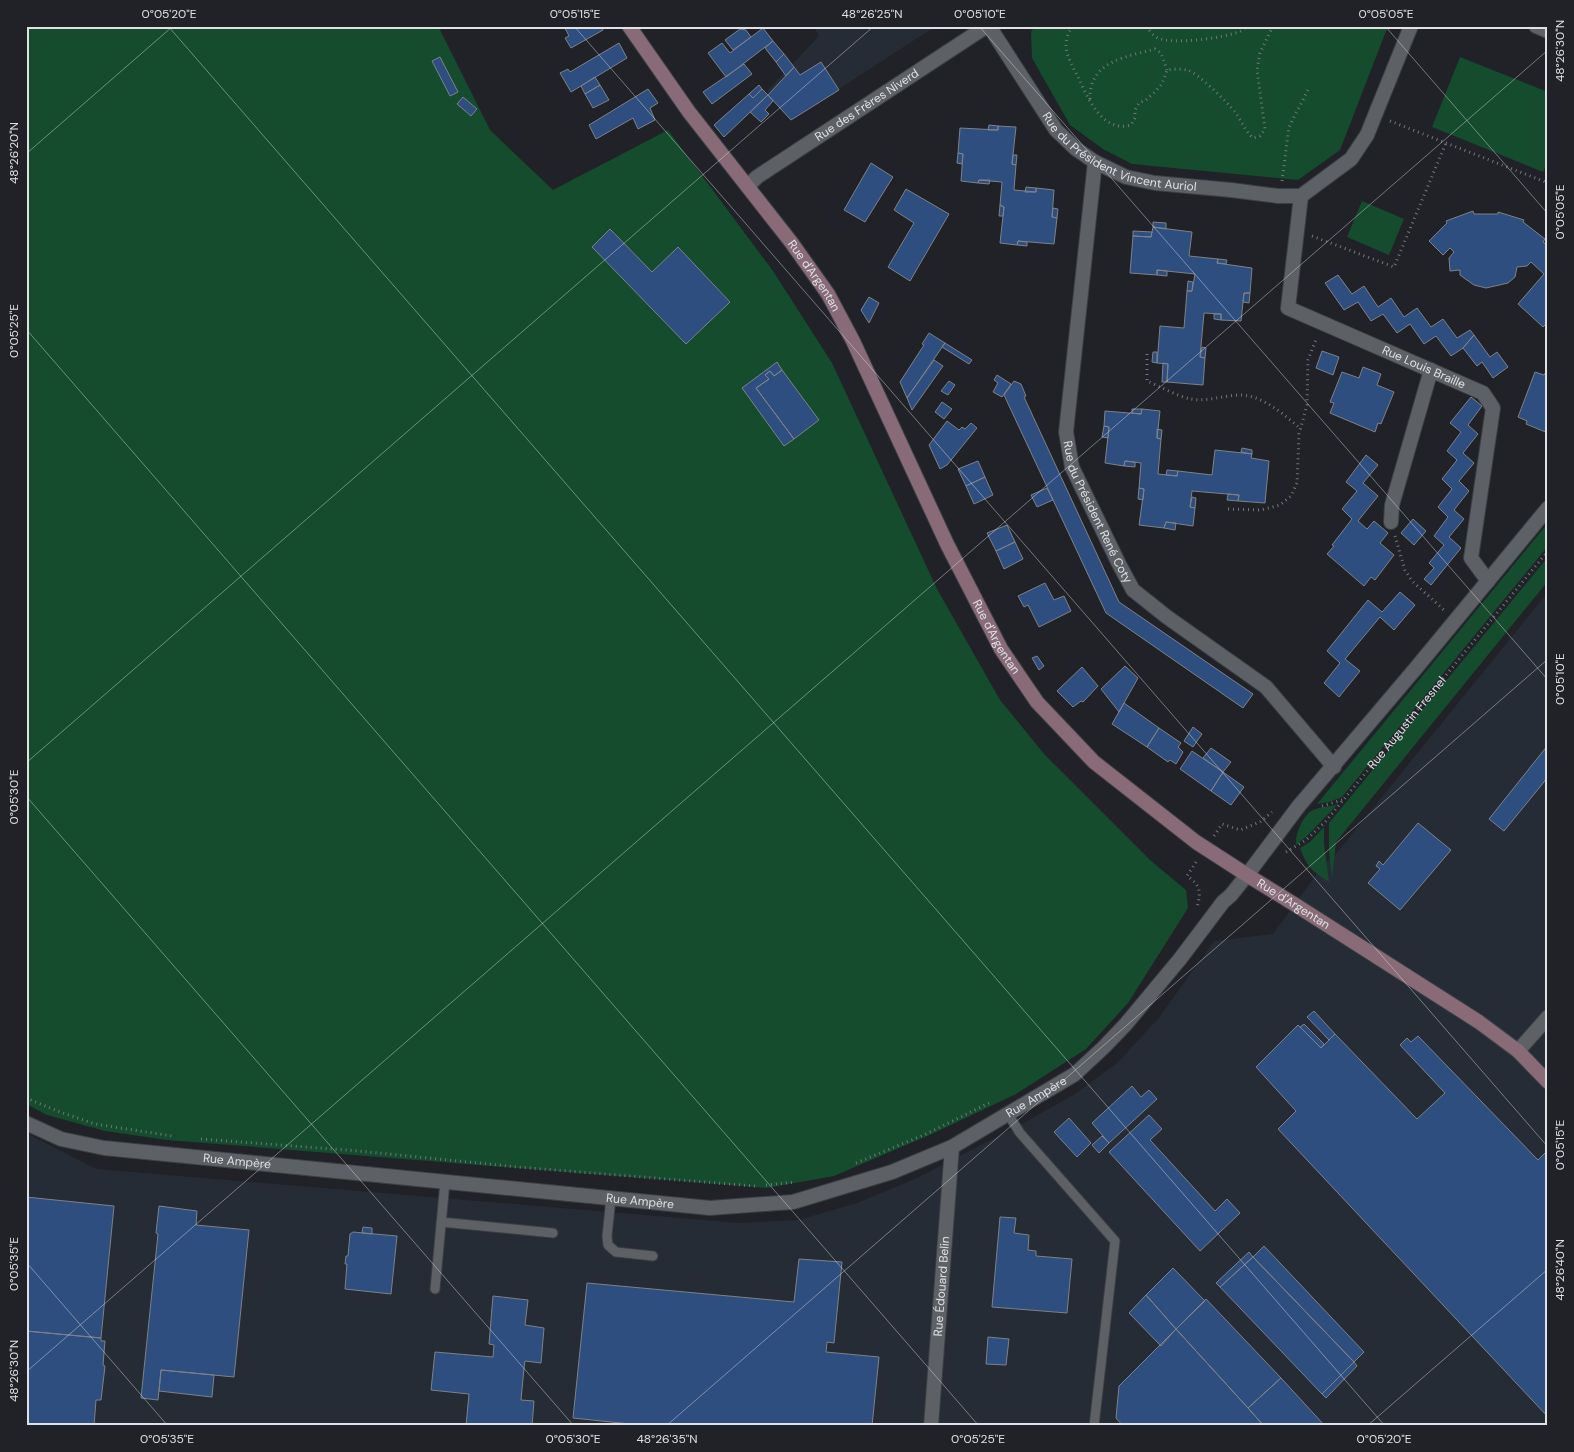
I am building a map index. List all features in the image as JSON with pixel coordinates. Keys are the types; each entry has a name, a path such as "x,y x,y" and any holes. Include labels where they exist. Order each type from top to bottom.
{"main road":[{"name":"Rue d'Argentan","path":"629,26 688,112 748,186 828,294 853,341 947,544 1001,649 1037,702 1094,762 1196,842 1479,1022 1518,1051 1548,1082"}],"street":[{"name":"Rue des Frères Niverd","path":"748,186 757,177 988,26"},
{"name":"Rue du Président Vincent Auriol","path":"988,26 1056,130 1076,150 1096,162 1126,177 1155,183 1281,196 1302,196"},
{"path":"1302,196 1351,159 1367,134 1411,26"},
{"path":"1536,26 1548,31"},
{"name":"Rue du Président René Coty","path":"1096,162 1066,432 1072,467 1119,564 1134,590 1167,617 1266,687 1334,767"},
{"name":"Rue Louis Braille","path":"1302,196 1288,308 1483,393 1493,408 1471,558 1488,580"},
{"path":"1391,522 1392,505 1431,370"},
{"path":"1334,767 1548,508"},
{"name":"Rue Ampère","path":"26,1123 61,1139 104,1148 710,1208 792,1202 892,1172 952,1147 1074,1074 1104,1047 1153,992 1223,902 1247,876 1298,807 1334,767"},
{"path":"1518,1051 1548,1017"},
{"name":"Rue Édouard Belin","path":"931,1426 952,1147"}],"lane":[{"path":"1008,1114 1020,1133 1115,1241 1094,1426"},
{"path":"434,1289 445,1182"},
{"path":"611,1198 607,1236 608,1245 616,1252 653,1256"},
{"path":"441,1222 553,1234"}],"path":[{"path":"1072,26 1066,44 1068,56 1090,102 1098,113 1114,124 1122,127 1131,125 1139,103 1146,100 1162,84 1167,70 1161,53 1155,49 1110,62 1095,77 1090,93 1090,102"},
{"path":"1147,26 1157,38 1174,41 1222,36 1242,31 1247,26"},
{"path":"1167,70 1188,70 1198,76 1235,112 1246,132 1253,138 1260,136 1265,129 1257,70 1260,53 1274,26"},
{"path":"1281,196 1288,128 1309,88"},
{"path":"1375,115 1548,183"},
{"path":"1297,230 1394,267 1446,143"},
{"path":"1228,508 1261,510 1280,504 1291,496 1297,483 1301,429 1307,405 1308,360 1323,323"},
{"path":"1147,354 1148,381 1190,399 1210,399 1242,395 1262,400 1301,429"},
{"path":"1391,522 1405,570 1412,581 1455,621"},
{"name":"Rue Augustin Fresnel","path":"1281,855 1306,840 1326,821 1548,551"},
{"path":"26,1098 95,1124 177,1137"},
{"name":"Rue Ampère","path":"851,1165 926,1134 998,1100"},
{"name":"Rue Ampère","path":"196,1138 752,1186 798,1181"}],"shaded area":[{"path":"814,26 936,26 791,120 767,91 819,36"},
{"path":"1548,592 1548,1426 26,1426 26,1133 96,1169 740,1223 798,1220 857,1203 917,1178 1020,1125 1075,1094 1117,1063 1158,1019 1214,941 1273,934 1324,864 1335,855"}],"green space":[{"path":"26,26 438,26 490,130 553,190 668,130 773,271 832,363 937,589 1000,700 1045,755 1150,860 1186,890 1188,908 1128,1003 1086,1049 1016,1094 934,1133 834,1176 767,1188 167,1140 105,1131 47,1115 26,1104"},
{"path":"1035,26 1388,26 1340,150 1298,180 1132,164 1103,149 1070,125 1032,58 1031,32"},
{"path":"1460,57 1548,92 1548,161 1543,172 1432,127"},
{"path":"1362,201 1404,219 1389,255 1347,237"},
{"path":"1548,523 1548,546 1342,797 1317,804"},
{"path":"1548,557 1548,581 1336,842 1332,878 1329,851 1329,823"},
{"path":"1337,805 1296,845 1300,825 1309,812"},
{"path":"1324,827 1329,882 1311,868 1300,848 1310,842"}],"building":[{"path":"564,26 601,26 603,30 571,48 565,38 569,36"},
{"path":"763,28 773,41 726,77 708,53 722,43 730,53"},
{"path":"740,29 746,30 751,37 733,50 725,40"},
{"path":"773,41 784,54 776,62 765,48"},
{"path":"619,43 627,58 571,92 560,73 568,69 570,72"},
{"path":"784,54 794,67 786,76 776,62"},
{"path":"440,57 458,92 450,96 432,61"},
{"path":"821,62 839,90 791,120 768,95 794,67 800,75"},
{"path":"744,64 752,74 712,104 703,92"},
{"path":"595,77 600,85 585,94 581,86"},
{"path":"600,85 609,100 593,108 585,94"},
{"path":"759,85 762,89 753,98 749,94"},
{"path":"648,89 658,103 650,108 655,120 638,129 633,118 596,139 589,125"},
{"path":"762,89 768,95 724,137 714,125 749,94 753,98"},
{"path":"768,95 773,101 765,110 769,114 761,122 750,112"},
{"path":"463,97 477,109 471,116 457,104"},
{"path":"989,125 998,126 998,130 988,130"},
{"path":"998,126 1016,127 1012,164 1016,165 1014,190 1036,192 1036,188 1054,190 1052,217 1057,218 1054,244 1018,241 1017,245 1000,243 1004,207 1000,205 1002,182 979,180 978,183 961,181 963,154 958,153 960,128 998,130"},
{"path":"958,153 963,154 962,164 957,163"},
{"path":"1013,155 1017,155 1016,165 1012,164"},
{"path":"871,163 893,177 865,222 844,210"},
{"path":"979,180 990,180 989,184 978,183"},
{"path":"1026,187 1036,188 1036,192 1025,192"},
{"path":"906,189 949,214 910,281 888,267 914,223 894,210"},
{"path":"1000,205 1004,207 1003,216 999,216"},
{"path":"1053,208 1058,209 1057,218 1052,217"},
{"path":"1473,211 1474,214 1498,214 1498,212 1524,220 1523,222 1545,239 1543,242 1548,246 1548,322 1543,327 1518,304 1544,274 1531,262 1527,266 1517,267 1515,277 1508,283 1486,288 1474,285 1460,275 1460,270 1450,271 1449,258 1454,252 1450,248 1443,255 1429,241 1447,223 1446,221"},
{"path":"1153,222 1166,223 1166,229 1153,227"},
{"path":"1153,227 1192,232 1189,256 1218,259 1217,263 1252,268 1250,293 1244,293 1241,321 1221,320 1221,314 1204,313 1200,357 1205,358 1203,385 1167,382 1168,364 1157,363 1160,326 1184,328 1187,291 1192,291 1195,274 1157,270 1157,275 1130,273 1133,236 1151,237"},
{"path":"610,229 652,272 678,247 730,302 686,344 592,247"},
{"path":"1133,231 1152,232 1151,237 1133,236"},
{"path":"1018,241 1027,242 1027,246 1017,245"},
{"path":"1218,259 1227,260 1226,264 1217,263"},
{"path":"1157,270 1167,271 1167,276 1157,275"},
{"path":"1338,275 1352,294 1364,286 1378,307 1391,298 1404,317 1417,308 1431,327 1443,319 1457,338 1470,330 1474,335 1463,348 1451,356 1436,336 1424,344 1410,324 1397,333 1383,314 1371,321 1358,302 1344,310 1325,283"},
{"path":"1188,281 1193,282 1192,291 1187,291"},
{"path":"1244,293 1250,293 1249,303 1243,302"},
{"path":"869,297 879,303 869,323 861,310"},
{"path":"1214,314 1221,314 1221,320 1214,319"},
{"path":"929,333 945,343 907,398 900,382 924,345 922,344"},
{"path":"1474,335 1490,357 1497,352 1508,367 1493,378 1482,362 1477,366 1463,348"},
{"path":"945,343 972,360 969,364 942,347"},
{"path":"1202,347 1206,348 1205,358 1200,357"},
{"path":"1322,351 1339,357 1333,375 1316,368"},
{"path":"1153,352 1157,352 1157,363 1152,362"},
{"path":"934,360 943,366 912,410 907,398"},
{"path":"777,362 782,370 774,376 770,371 765,375 769,379 756,388 794,439 784,446 742,388"},
{"path":"1163,363 1168,364 1167,382 1162,382"},
{"path":"1363,367 1381,374 1377,385 1394,392 1381,424 1378,423 1375,432 1330,413 1334,403 1330,402 1342,372 1359,378"},
{"path":"782,370 819,420 794,439 756,388 769,379 765,375 770,371 774,376"},
{"path":"1535,372 1544,375 1548,372 1548,433 1526,424 1527,421 1518,417"},
{"path":"997,375 1011,384 1002,397 993,392 998,383 994,380"},
{"path":"949,381 955,385 948,395 941,391"},
{"path":"1014,381 1021,384 1026,396 1024,397 1119,602 1253,694 1243,708 1106,613 1004,395"},
{"path":"1471,397 1482,406 1468,425 1478,434 1463,453 1474,463 1459,481 1469,491 1454,510 1464,519 1449,537 1461,548 1431,585 1424,579 1434,568 1429,563 1444,545 1434,536 1448,517 1438,507 1452,489 1442,479 1457,460 1447,451 1461,432 1450,423"},
{"path":"942,402 952,409 944,419 935,412"},
{"path":"1132,409 1142,409 1141,414 1132,413"},
{"path":"1142,409 1160,411 1157,438 1161,439 1158,474 1177,476 1178,471 1212,475 1215,450 1252,454 1251,458 1269,461 1265,503 1238,501 1239,495 1192,491 1190,507 1195,508 1193,526 1166,522 1164,528 1139,525 1144,489 1139,488 1141,463 1125,461 1124,466 1105,463 1109,427 1104,426 1105,411 1141,414"},
{"path":"947,421 959,430 962,427 965,429 971,423 977,428 947,465 940,469 929,445"},
{"path":"1104,426 1109,427 1108,438 1102,437"},
{"path":"1157,429 1162,430 1161,439 1157,438"},
{"path":"1242,448 1252,450 1252,454 1241,452"},
{"path":"1366,455 1378,465 1363,483 1378,496 1358,521 1367,529 1374,521 1388,533 1380,543 1394,555 1375,580 1371,577 1364,586 1327,554 1352,519 1342,509 1357,491 1346,482"},
{"path":"978,461 985,477 966,486 958,469"},
{"path":"1125,461 1135,462 1135,467 1124,466"},
{"path":"1167,470 1178,471 1177,476 1166,475"},
{"path":"985,477 993,495 974,504 966,486"},
{"path":"1047,488 1053,500 1037,507 1031,495"},
{"path":"1139,488 1144,489 1143,500 1138,499"},
{"path":"1228,494 1239,495 1238,501 1227,500"},
{"path":"1192,497 1196,498 1195,508 1190,507"},
{"path":"1413,519 1426,531 1414,545 1401,533"},
{"path":"1166,522 1176,523 1175,530 1164,528"},
{"path":"1007,525 1015,542 996,551 987,533"},
{"path":"1015,542 1023,559 1004,569 996,551"},
{"path":"1045,583 1054,600 1064,596 1071,611 1039,627 1028,605 1024,607 1018,596"},
{"path":"1400,592 1415,605 1394,630 1380,617 1345,659 1360,671 1339,697 1324,683 1340,663 1327,651 1368,600 1382,612"},
{"path":"1037,656 1044,666 1039,670 1032,658"},
{"path":"1125,666 1138,678 1119,712 1101,689"},
{"path":"1082,667 1098,686 1083,702 1081,701 1073,707 1057,691"},
{"path":"1124,703 1159,728 1147,747 1112,724"},
{"path":"1193,727 1202,734 1193,747 1184,741"},
{"path":"1159,728 1181,743 1178,747 1183,752 1176,764 1170,760 1168,762 1147,747"},
{"path":"1548,745 1548,777 1504,831 1489,819"},
{"path":"1211,748 1231,762 1223,772 1203,758"},
{"path":"1192,751 1223,772 1211,791 1180,769"},
{"path":"1223,772 1244,787 1231,805 1211,791"},
{"path":"1418,823 1451,850 1400,910 1368,883 1380,869 1376,866 1379,861 1383,865"},
{"path":"1314,1011 1335,1034 1329,1040 1307,1017"},
{"path":"1304,1024 1324,1044 1321,1048 1300,1027"},
{"path":"1298,1025 1321,1048 1335,1034 1417,1119 1445,1093 1400,1045 1407,1038 1411,1042 1418,1036 1538,1160 1548,1150 1548,1417 1278,1129 1296,1111 1256,1067"},
{"path":"1132,1086 1141,1097 1149,1090 1157,1099 1109,1143 1092,1123"},
{"path":"1149,1115 1162,1129 1150,1140 1215,1211 1227,1199 1240,1213 1200,1251 1109,1152"},
{"path":"1069,1118 1091,1143 1077,1157 1054,1132"},
{"path":"1102,1136 1109,1143 1099,1153 1092,1145"},
{"path":"26,1197 114,1206 101,1338 26,1331"},
{"path":"159,1206 197,1211 196,1225 249,1230 234,1377 161,1370 158,1400 141,1398 158,1234 156,1233"},
{"path":"1000,1217 1016,1218 1014,1233 1029,1235 1028,1250 1036,1251 1036,1256 1072,1259 1067,1313 992,1307"},
{"path":"363,1227 372,1228 372,1234 362,1233"},
{"path":"353,1232 397,1236 391,1294 345,1289 346,1256 348,1256 350,1234"},
{"path":"1264,1246 1364,1352 1354,1362 1253,1257"},
{"path":"1249,1252 1253,1257 1220,1287 1216,1283"},
{"path":"1253,1257 1354,1362 1322,1394 1220,1287"},
{"path":"799,1259 842,1262 834,1343 827,1342 826,1352 879,1357 872,1426 649,1426 573,1418 587,1283 794,1302"},
{"path":"1173,1268 1205,1301 1176,1329 1146,1295"},
{"path":"1146,1295 1176,1329 1161,1346 1129,1313"},
{"path":"493,1296 528,1300 525,1325 544,1328 541,1363 525,1361 524,1368 521,1400 534,1401 532,1426 466,1426 469,1394 431,1390 435,1352 493,1357 494,1345 489,1344"},
{"path":"1206,1299 1281,1378 1248,1408 1176,1329"},
{"path":"1176,1329 1264,1426 1123,1426 1116,1418 1119,1386"},
{"path":"26,1331 101,1338 101,1341 105,1341 103,1365 105,1366 101,1400 96,1400 94,1426 26,1426"},
{"path":"988,1337 1009,1339 1006,1365 986,1364"},
{"path":"1354,1362 1357,1366 1326,1398 1322,1394"},
{"path":"161,1370 214,1375 212,1397 159,1391"},
{"path":"1281,1378 1325,1426 1264,1426 1248,1408"}]}
